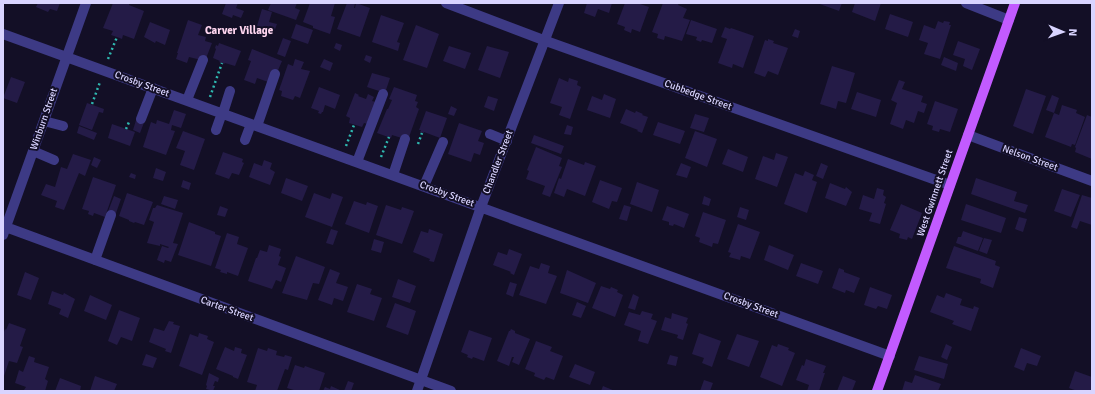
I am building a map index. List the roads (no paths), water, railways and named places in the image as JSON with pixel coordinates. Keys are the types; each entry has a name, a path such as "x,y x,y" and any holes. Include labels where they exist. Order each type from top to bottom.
{"main road":[{"name":"West Gwinnett Street","path":"877,391 1015,3"}],"street":[{"name":"Winburn Street","path":"4,229 86,3"},
{"name":"Cubbedge Street","path":"446,3 546,41 950,185"},
{"name":"Chandler Street","path":"418,391 481,207 560,3"},
{"path":"966,3 1009,20"},
{"name":"Crosby Street","path":"3,34 890,356"},
{"path":"187,100 203,60"},
{"path":"245,140 254,125 275,74"},
{"path":"141,119 154,88"},
{"path":"216,130 230,91"},
{"path":"358,162 383,94"},
{"path":"44,121 63,126"},
{"path":"490,134 507,141"},
{"name":"Nelson Street","path":"968,135 1092,181"},
{"path":"393,175 405,139"},
{"path":"424,186 443,142"},
{"path":"33,151 54,160"},
{"path":"95,260 111,215"},
{"name":"Carter Street","path":"4,229 95,260 451,391"}],"district":[{"name":"Carver Village","path":"239,30"}]}
